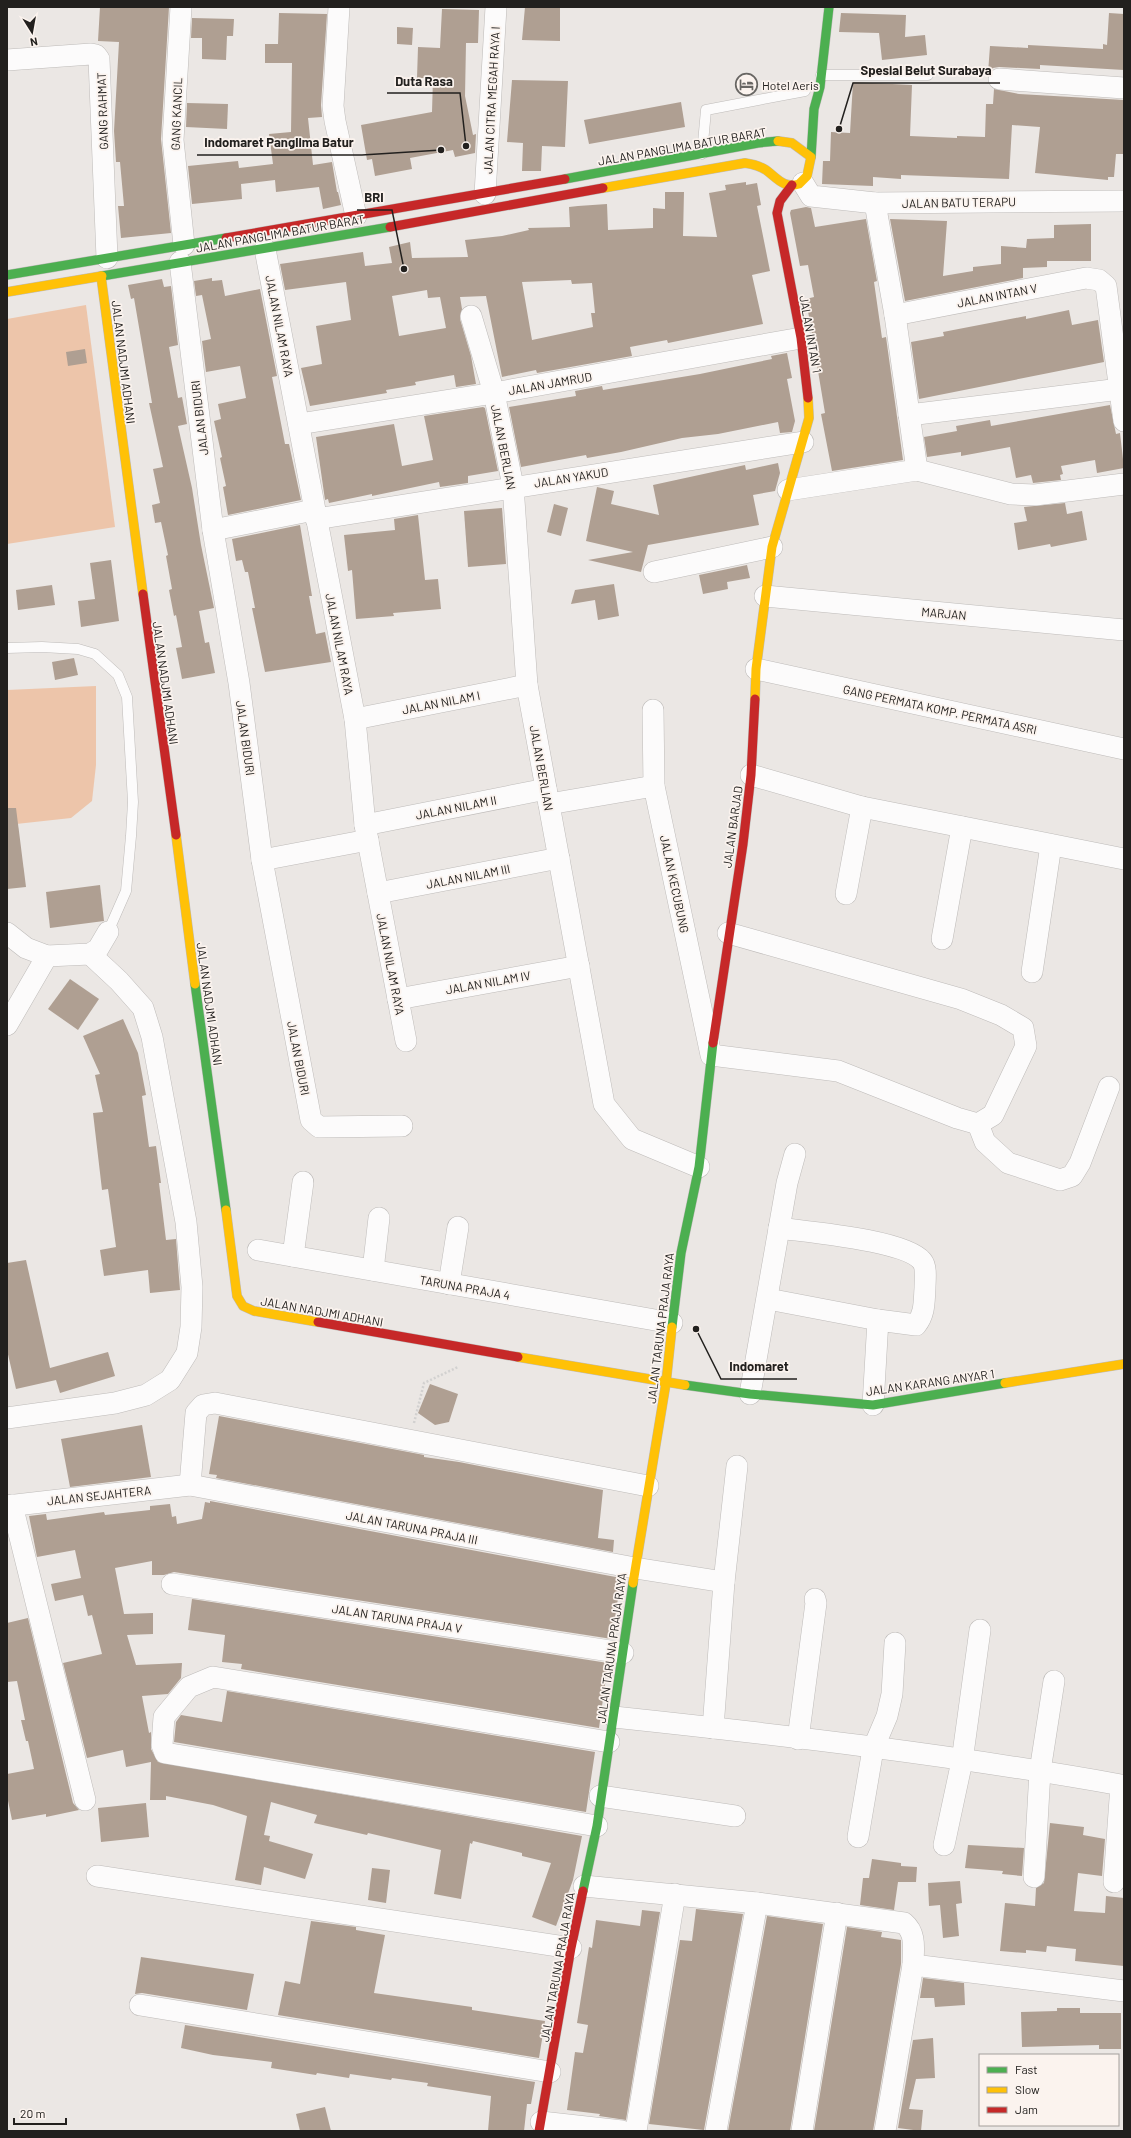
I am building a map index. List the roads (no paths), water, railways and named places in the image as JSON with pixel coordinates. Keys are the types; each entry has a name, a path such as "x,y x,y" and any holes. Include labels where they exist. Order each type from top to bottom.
{"main road":[{"path":"797,184 809,175 814,109 821,74 830,7"},
{"path":"804,119 814,109"},
{"name":"JALAN PANGLIMA BATUR BARAT","path":"7,275 104,267 182,254 356,216 485,194 783,138 800,146 811,157"},
{"name":"JALAN PANGLIMA BATUR BARAT","path":"7,292 104,267 182,254 265,249 745,163 756,165 782,184 797,184"},
{"name":"JALAN INTAN 1","path":"788,490 804,442 809,418 808,386 801,338 777,213 780,202 797,184"},
{"name":"JALAN NADJMI ADHANI","path":"104,267 237,1296 243,1306 254,1312 666,1383"},
{"name":"JALAN BARJAD","path":"699,1167 711,1055 728,933 743,844 751,775 756,669 765,596 772,547 788,490"},
{"name":"JALAN TARUNA PRAJA RAYA","path":"540,2127 571,1948 597,1826 600,1796 614,1717 635,1568 666,1383 681,1253 699,1167"},
{"name":"JALAN KARANG ANYAR 1","path":"666,1383 750,1394 872,1405 1124,1364"}],"street":[{"name":"GANG KANCIL","path":"181,7 173,140 182,254"},
{"path":"339,7 333,106 335,122 356,216"},
{"name":"JALAN CITRA MEGAH RAYA I","path":"485,194 496,7"},
{"name":"GANG RAHMAT","path":"7,60 90,54 96,55 99,59 104,267"},
{"path":"999,79 1124,88"},
{"name":"JALAN BATU TERAPU","path":"797,184 811,196 875,204 1124,201"},
{"path":"875,204 895,315 916,470"},
{"name":"JALAN NILAM RAYA","path":"265,249 355,719 366,832 406,1040"},
{"name":"JALAN BIDURI","path":"182,254 213,530 239,683 262,860 311,1120 319,1127 402,1126"},
{"name":"JALAN INTAN V","path":"895,315 1086,278 1100,280 1106,286 1120,389"},
{"name":"JALAN BERLIAN","path":"471,316 494,392 513,486 527,685 604,1104 632,1139 699,1167"},
{"name":"JALAN JAMRUD","path":"299,424 494,392 801,338"},
{"path":"909,416 1120,389 1124,421"},
{"name":"JALAN YAKUD","path":"213,530 804,442"},
{"path":"788,490 916,470 1011,494 1035,495 1124,484"},
{"path":"654,572 772,547"},
{"name":"MARJAN","path":"765,596 1124,630"},
{"name":"GANG PERMATA KOMP. PERMATA ASRI","path":"756,669 1124,749"},
{"name":"JALAN NILAM I","path":"355,719 527,685"},
{"name":"JALAN KECUBUNG","path":"653,710 654,786 711,1055"},
{"path":"751,775 862,807 1124,859"},
{"name":"JALAN NILAM II","path":"262,860 366,832 548,797 654,786"},
{"path":"846,894 862,807"},
{"path":"942,939 962,827"},
{"path":"1032,972 1051,845"},
{"name":"JALAN NILAM III","path":"378,893 559,858"},
{"path":"7,933 26,948 47,956 90,954 98,948 108,932"},
{"path":"711,1055 838,1071 957,1118 978,1124 994,1115 1026,1046 1023,1028 1001,1015 961,999 728,933"},
{"path":"9,1413 115,1403 146,1395 170,1380 187,1353 191,1327 192,1287 186,1222 152,1037 143,1008 120,981 90,954"},
{"path":"7,1025 47,956"},
{"name":"JALAN NILAM IV","path":"398,999 579,966"},
{"path":"978,1124 984,1142 1008,1163 1060,1180 1072,1176 1080,1163 1109,1087"},
{"path":"750,1394 768,1299 787,1183 795,1154"},
{"path":"293,1256 303,1182"},
{"path":"373,1270 379,1218"},
{"path":"448,1284 458,1227"},
{"path":"768,1299 878,1320 916,1325 923,1317 925,1270 922,1261 914,1254 873,1241 779,1228"},
{"name":"TARUNA PRAJA 4","path":"258,1250 672,1323"},
{"path":"872,1405 878,1320"},
{"path":"190,1485 196,1413 203,1405 215,1403 648,1486"},
{"path":"713,1728 724,1582 737,1466"},
{"name":"JALAN SEJAHTERA","path":"9,1505 190,1485"},
{"name":"JALAN TARUNA PRAJA III","path":"190,1485 635,1568 724,1582"},
{"path":"9,1505 85,1800"},
{"name":"JALAN TARUNA PRAJA V","path":"172,1584 623,1653"},
{"path":"798,1740 816,1603 815,1599"},
{"path":"944,1845 962,1761 980,1630"},
{"path":"858,1837 873,1749 887,1716 892,1694 895,1643"},
{"path":"597,1826 165,1753 162,1746 164,1717 189,1687 213,1677 609,1742"},
{"path":"1034,1877 1040,1771 1054,1681"},
{"path":"614,1717 713,1728 1040,1771 1121,1786 1114,1882"},
{"path":"600,1796 735,1816"},
{"path":"97,1876 571,1948"},
{"path":"584,1886 757,1903 904,1923 910,1928 914,1937 913,1965 885,2131"},
{"path":"636,2131 675,1894"},
{"path":"716,2131 757,1903"},
{"path":"802,2131 837,1913"},
{"path":"913,1965 1124,1991"},
{"path":"140,2005 550,2072"},
{"path":"540,2127 622,2131"}],"lane":[{"path":"821,74 928,75"},
{"path":"702,154 706,110 805,91"},
{"path":"7,648 42,646 78,649 95,654 118,675 128,697 133,802 130,844 126,891 108,932"}],"place":[{"name":"Hotel Aeris","path":"747,85"},
{"name":"Spesial Belut Surabaya","path":"839,129"},
{"name":"Duta Rasa","path":"466,146"},
{"name":"Indomaret Panglima Batur","path":"441,150"},
{"name":"BRI","path":"404,269"},
{"name":"Indomaret","path":"696,1329"}]}
